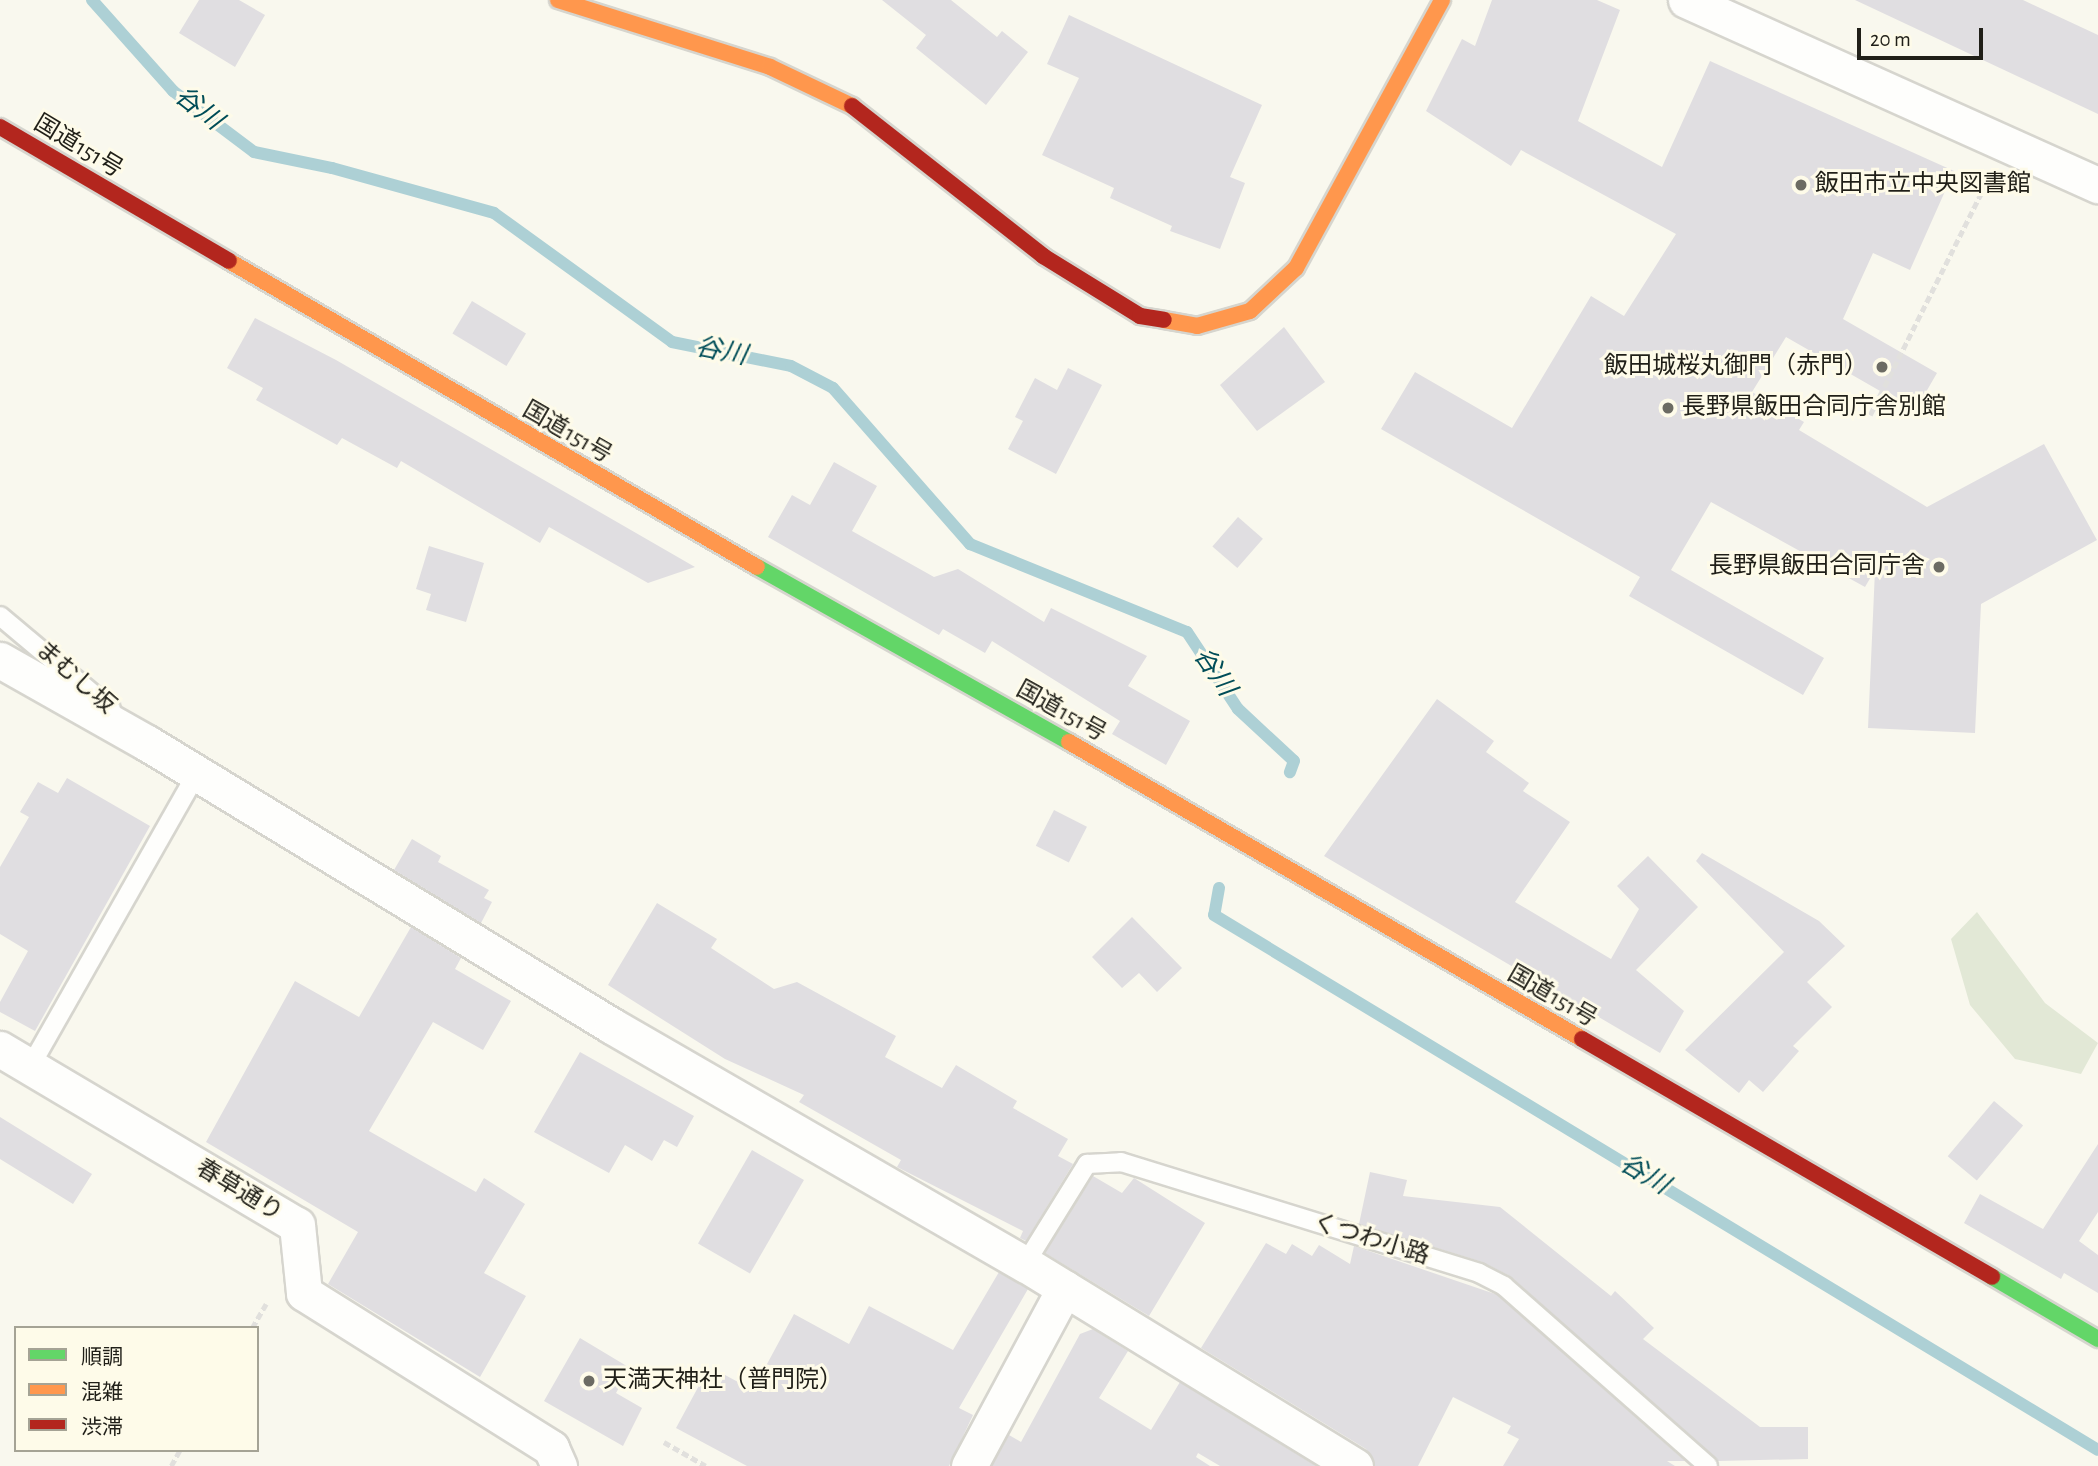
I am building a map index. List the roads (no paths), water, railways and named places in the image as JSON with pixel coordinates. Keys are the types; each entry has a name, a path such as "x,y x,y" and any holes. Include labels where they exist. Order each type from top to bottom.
{"main road":[{"path":"558,0 770,67 852,106 1043,256 1140,316 1197,326 1250,311 1296,268 1442,0"},
{"name":"国道151号","path":"0,127 663,516 1131,777 2098,1339"}],"street":[{"path":"1695,1 2005,145 2098,184"},
{"path":"0,660 147,743 612,1026 1025,1264 1355,1466"},
{"name":"春草通り","path":"0,1049 297,1225 304,1293 551,1448 559,1466"},
{"path":"969,1466 1065,1288"}],"lane":[{"name":"まむし坂","path":"0,616 60,661 147,743"},
{"path":"30,1067 197,773"},
{"name":"くつわ小路","path":"1025,1264 1087,1164 1121,1161 1488,1277 1708,1466"}],"waterway":[{"name":"谷川","path":"92,0 173,91 254,152 332,168 494,213 672,342 791,366 833,388 970,544 1187,632 1238,709 1294,761 1290,772"},
{"name":"谷川","path":"1219,888 1214,915 2098,1450"}],"place":[{"name":"飯田市立中央図書館","path":"1801,185"},
{"name":"飯田城桜丸御門（赤門）","path":"1882,367"},
{"name":"長野県飯田合同庁舎別館","path":"1668,408"},
{"name":"長野県飯田合同庁舎","path":"1939,567"},
{"name":"天満天神社（普門院）","path":"589,1381"}]}
